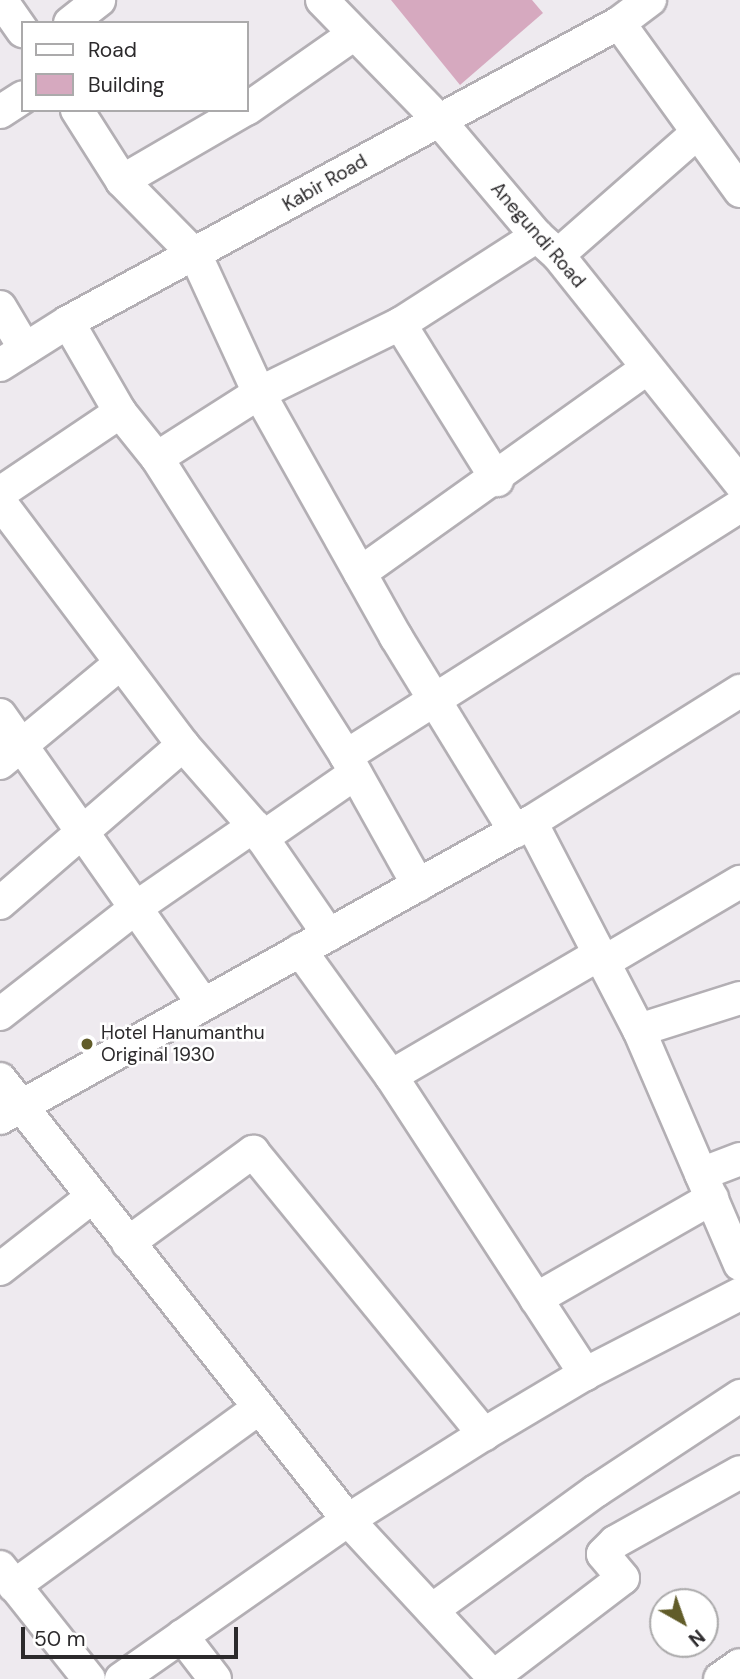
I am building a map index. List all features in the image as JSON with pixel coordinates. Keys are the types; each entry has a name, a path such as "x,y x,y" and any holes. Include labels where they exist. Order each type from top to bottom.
{"street":[{"path":"73,21 99,0"},
{"name":"Anegundi Road","path":"322,0 438,119 547,245 740,483"},
{"name":"Kabir Road","path":"13,357 68,322 196,256 438,119 619,23 650,0"},
{"path":"619,23 740,191"},
{"path":"248,107 354,34"},
{"path":"0,112 21,98"},
{"path":"78,112 122,181 196,256 259,393 360,573 433,699 523,826 602,958 639,1030 740,1264"},
{"path":"122,181 240,112"},
{"path":"157,458 259,393 400,324 547,245 698,133"},
{"path":"0,307 13,357"},
{"path":"68,322 120,412 157,458 349,765 418,885"},
{"path":"400,324 496,480"},
{"path":"360,573 496,480 646,369"},
{"path":"0,493 120,412"},
{"path":"0,502 183,745 258,832 329,934"},
{"path":"0,1014 138,906 258,832 433,699 740,506"},
{"path":"10,755 121,663"},
{"path":"10,1112 523,826 740,691"},
{"path":"0,715 10,755 82,830 138,906 203,1003"},
{"path":"0,903 183,745"},
{"path":"391,1076 740,882"},
{"path":"300,950 391,1076 585,1374"},
{"path":"639,1030 740,998"},
{"path":"0,1079 10,1112 92,1197 348,1520 494,1678 623,1578 603,1554 615,1542 740,1472"},
{"path":"128,1243 253,1152 484,1434"},
{"path":"536,1299 706,1186 740,1160"},
{"path":"0,1269 92,1197"},
{"path":"121,1679 348,1520 484,1434 585,1374 740,1294"},
{"path":"432,1610 596,1491 740,1396"},
{"path":"89,1679 7,1576 259,1408"},
{"path":"182,1636 215,1679"},
{"path":"720,1679 740,1665"}],"building":[{"path":"391,0 532,0 543,13 460,85"}],"place":[{"name":"Hotel Hanumanthu Original 1930","path":"87,1044"}]}
